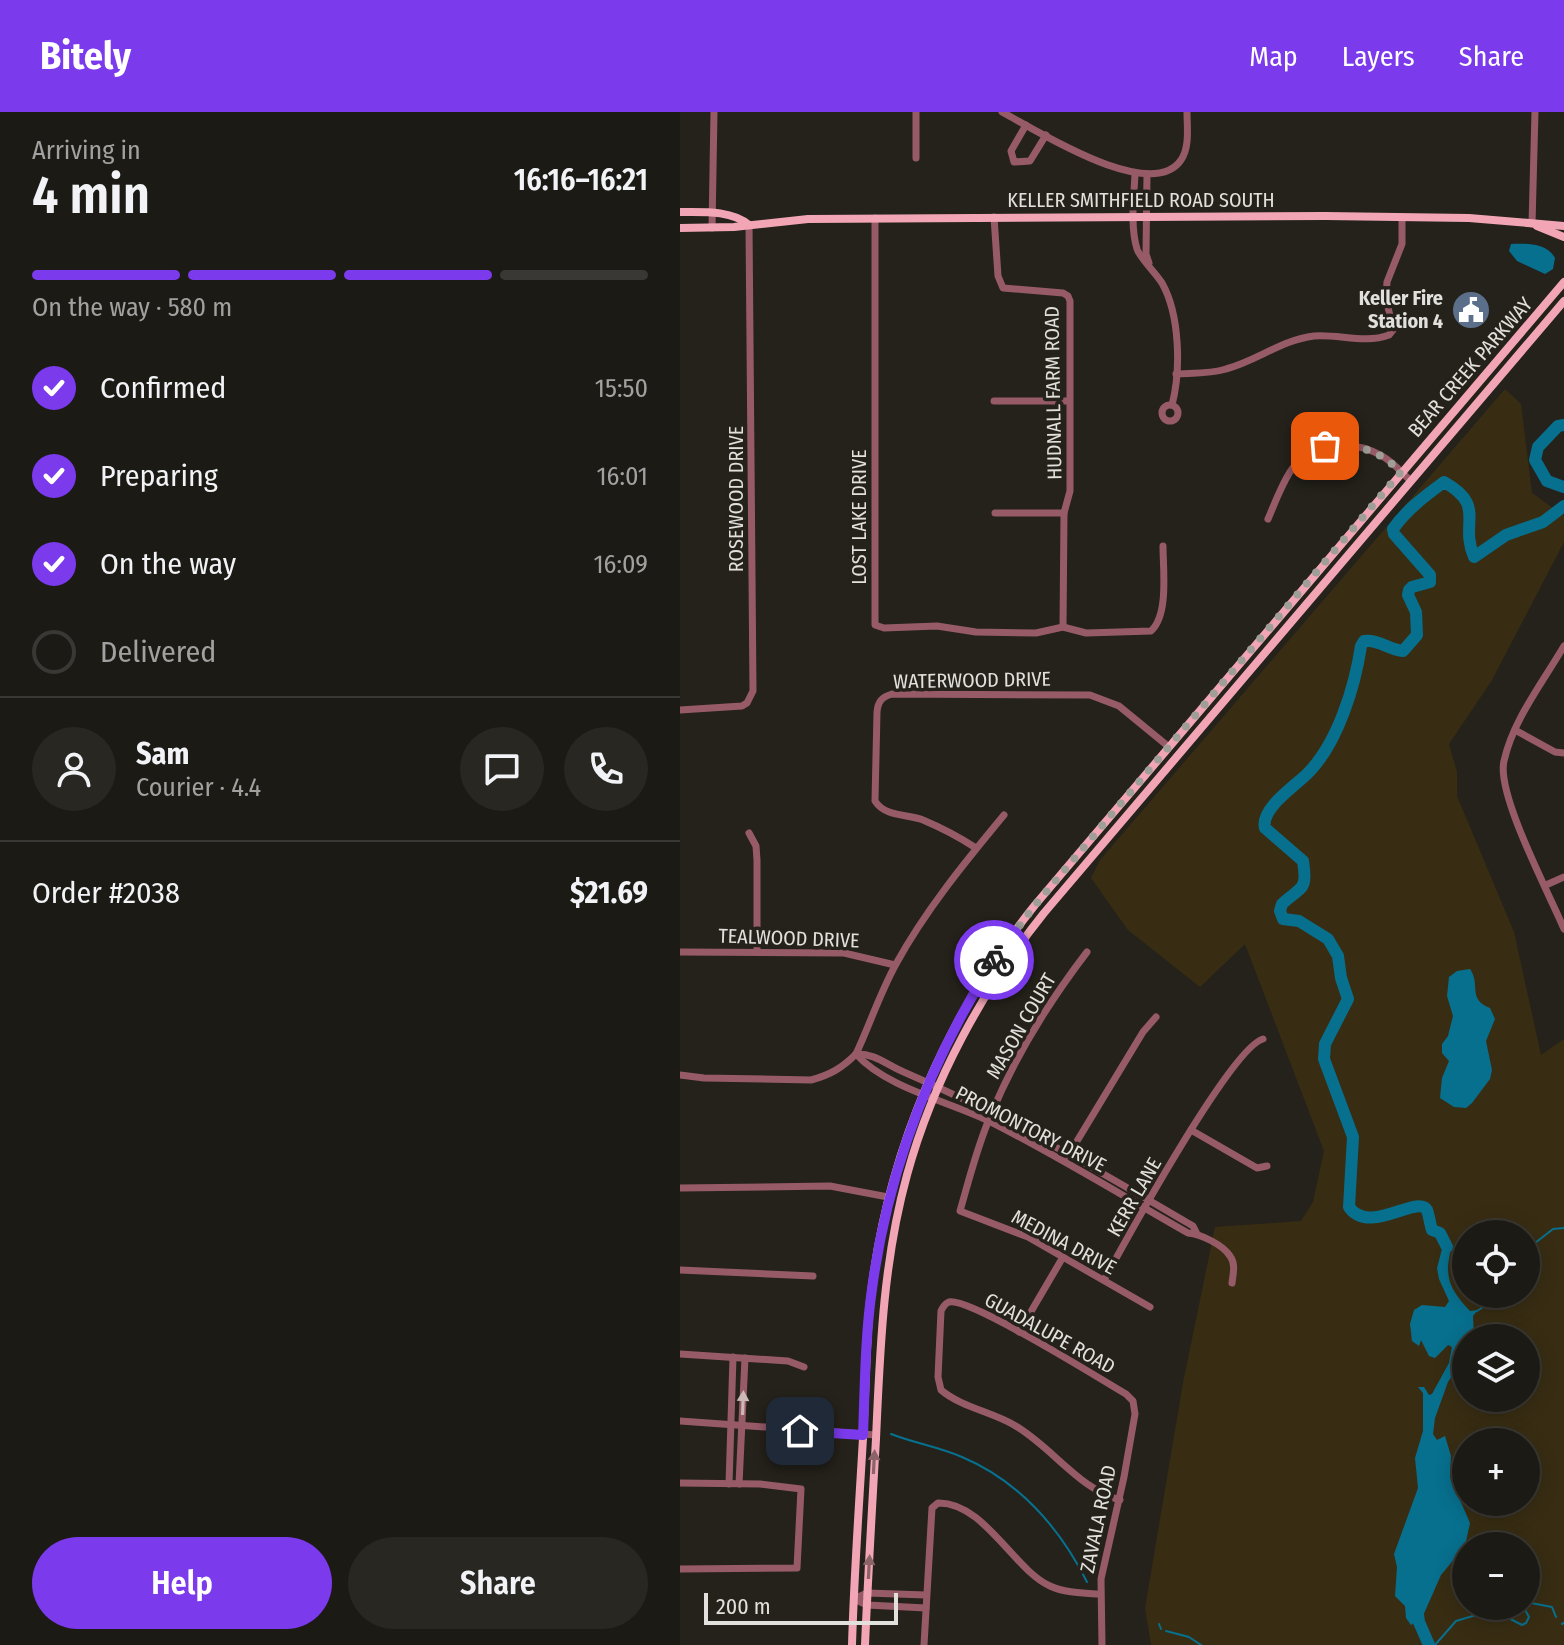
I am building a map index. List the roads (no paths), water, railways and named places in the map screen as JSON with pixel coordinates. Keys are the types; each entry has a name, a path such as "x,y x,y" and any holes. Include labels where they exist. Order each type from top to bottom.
{"main road":[{"name":"KELLER SMITHFIELD ROAD SOUTH","path":"680,212 713,213 742,219 749,225"},
{"name":"KELLER SMITHFIELD ROAD SOUTH","path":"680,228 808,219 994,217 1469,218 1564,226"},
{"name":"KELLER SMITHFIELD ROAD SOUTH","path":"1532,224 1564,237"},
{"name":"BEAR CREEK PARKWAY","path":"852,1645 871,1292 888,1197 904,1142 928,1083 971,997 1000,950 1035,905 1564,282"},
{"name":"BEAR CREEK PARKWAY","path":"865,1645 884,1293 894,1228 912,1159 935,1098 982,1004 1025,938 1564,301"},
{"path":"1538,312 1548,320"},
{"path":"1494,363 1503,371"},
{"path":"1461,401 1471,410"}],"street":[{"path":"712,228 714,112"},
{"path":"916,112 916,158"},
{"path":"1002,112 1110,167 1135,174 1168,170 1181,160 1187,144 1187,112"},
{"path":"1532,224 1535,112"},
{"path":"1026,125 1011,151 1014,162 1030,161 1046,135"},
{"path":"1135,174 1134,217 1138,254 1149,263"},
{"path":"1147,174 1146,254 1168,294 1175,315 1176,374 1172,405"},
{"name":"HUDNALL FARM ROAD","path":"994,217 998,276 1003,288 1068,296 1070,491 1064,513 1063,627"},
{"path":"1176,374 1226,369 1286,342 1300,339 1328,336 1367,339 1389,335 1393,324 1386,298 1387,282 1402,244 1402,217"},
{"name":"LOST LAKE DRIVE","path":"875,218 875,625 884,628 937,626 976,632 1036,633 1063,627"},
{"name":"ROSEWOOD DRIVE","path":"680,710 742,706 753,691 749,225"},
{"path":"994,401 1069,401"},
{"path":"1268,519 1292,469 1325,446 1356,445 1380,454 1410,480"},
{"path":"995,513 1064,513"},
{"path":"1063,627 1086,633 1151,631 1159,624 1162,609 1163,546"},
{"path":"1564,646 1515,730 1503,762 1503,781 1513,813 1564,929"},
{"name":"WATERWOOD DRIVE","path":"976,848 959,836 919,818 886,811 875,801 880,699 892,694 1090,695 1119,706 1169,747"},
{"path":"1515,730 1555,752 1564,753"},
{"path":"680,1075 811,1080 828,1076 845,1065 856,1054 895,965 942,893 1004,815"},
{"path":"749,833 756,846 757,860 757,951"},
{"path":"1546,885 1564,877"},
{"name":"TEALWOOD DRIVE","path":"680,952 844,953 895,965"},
{"name":"MASON COURT","path":"960,1211 988,1121 1029,1036 1087,952"},
{"path":"1067,1158 1143,1032 1156,1017"},
{"name":"KERR LANE","path":"1104,1280 1219,1085 1253,1041 1263,1039"},
{"name":"PROMONTORY DRIVE","path":"856,1054 869,1053 900,1071 992,1112 1148,1205 1188,1233 1197,1234 1231,1256 1234,1269 1232,1283"},
{"name":"PROMONTORY DRIVE","path":"856,1054 863,1062 895,1080 1067,1158"},
{"path":"895,1080 900,1071"},
{"path":"961,1110 965,1100"},
{"path":"1191,1130 1257,1168 1267,1166"},
{"path":"680,1188 830,1186 888,1197"},
{"name":"MEDINA DRIVE","path":"960,1211 1028,1237 1150,1307"},
{"path":"1019,1332 1063,1257"},
{"path":"680,1270 813,1276"},
{"name":"GUADALUPE ROAD","path":"1120,1500 1090,1487 1039,1441 1015,1425 945,1394 939,1386 941,1311 947,1303 958,1303 981,1312 1126,1394 1133,1401"},
{"path":"680,1354 788,1361 804,1367"},
{"path":"729,1484 733,1357"},
{"path":"739,1484 745,1358"},
{"name":"ZAVALA ROAD","path":"1102,1645 1099,1594 1106,1549 1120,1500 1135,1414 1133,1401"},
{"path":"680,1421 876,1435"},
{"path":"680,1483 801,1489 797,1568 680,1569"},
{"path":"924,1645 932,1508 940,1502 954,1506 981,1523 1003,1541 1032,1573 1050,1586 1099,1594"},
{"path":"854,1599 867,1593 926,1595"},
{"path":"854,1599 867,1605 926,1608"}],"water":[{"path":"1511,244 1530,244 1547,249 1555,258 1553,269 1545,274 1517,261 1509,251"},
{"path":"1470,969 1476,996 1490,1008 1495,1019 1486,1041 1492,1070 1490,1079 1466,1108 1454,1107 1440,1098 1442,1078 1449,1061 1442,1053 1442,1044 1448,1036 1453,1016 1447,996 1449,977 1457,971"},
{"path":"1446,1234 1450,1246 1448,1273 1452,1308 1478,1310 1473,1316 1473,1324 1452,1324 1452,1347 1448,1345 1435,1358 1429,1356 1421,1340 1419,1346 1412,1341 1410,1324 1414,1310 1422,1305 1445,1307 1449,1301 1437,1268 1442,1249 1441,1235"},
{"path":"1452,1347 1452,1376 1435,1418 1433,1434 1437,1440 1445,1436 1451,1456 1452,1516 1467,1516 1470,1523 1468,1532 1452,1532 1452,1562 1441,1575 1422,1618 1411,1625 1406,1618 1405,1606 1395,1596 1397,1567 1394,1554 1418,1488 1415,1458 1423,1431 1423,1393 1418,1387 1424,1387 1429,1395 1432,1394 1449,1363"}],"waterway":[{"path":"1564,425 1558,426 1538,447 1535,460 1547,481 1564,487"},
{"path":"1447,1247 1440,1233 1432,1230 1427,1210 1422,1206 1368,1217 1358,1215 1349,1207 1353,1137 1324,1059 1325,1044 1348,999 1338,956 1328,939 1299,921 1283,919 1280,911 1282,904 1304,883 1303,861 1265,828 1265,820 1274,805 1309,772 1329,745 1350,696 1364,641 1403,651 1417,635 1416,612 1408,595 1409,590 1430,582 1430,575 1394,534 1393,529 1404,516 1444,482 1465,499 1470,515 1470,545 1474,557 1506,535 1543,522 1564,506"},
{"path":"1540,1239 1553,1229 1564,1228"},
{"path":"1477,1311 1482,1308"},
{"path":"891,1434 962,1457 1002,1479 1051,1525 1087,1582"},
{"path":"1540,1605 1552,1607 1556,1617"},
{"path":"1417,1607 1419,1622 1429,1645"},
{"path":"1435,1645 1459,1620"},
{"path":"1512,1620 1522,1625 1528,1620"},
{"path":"1159,1624 1161,1629"},
{"path":"1166,1631 1189,1637 1201,1645"}],"place":[{"name":"Keller Fire Station 4","path":"1471,310"}]}
